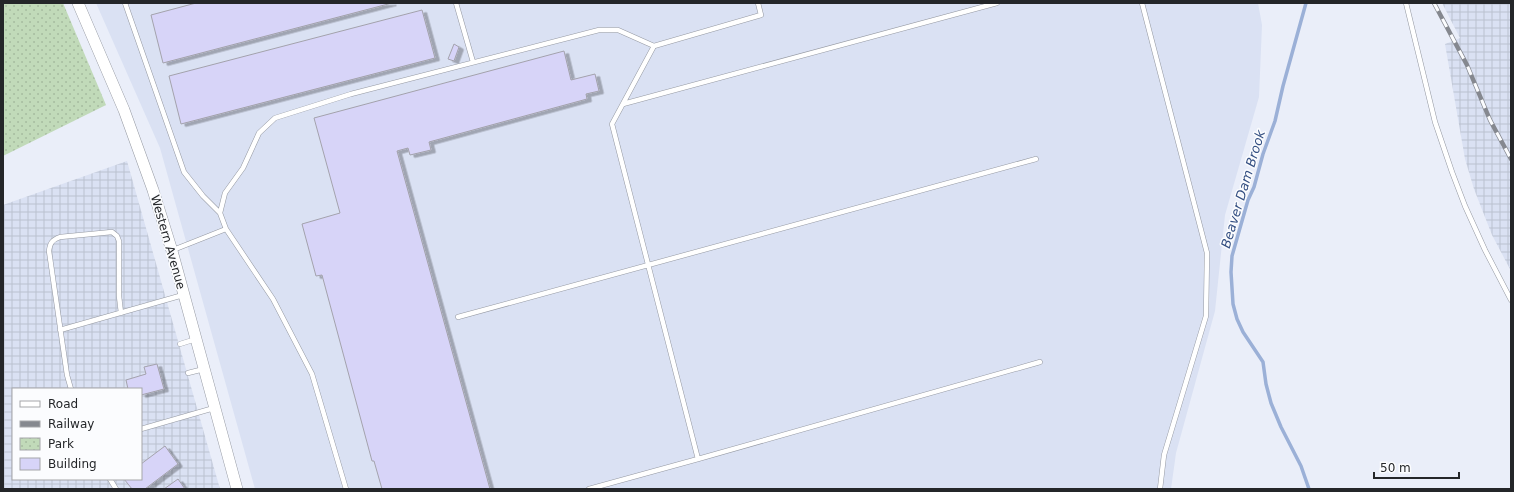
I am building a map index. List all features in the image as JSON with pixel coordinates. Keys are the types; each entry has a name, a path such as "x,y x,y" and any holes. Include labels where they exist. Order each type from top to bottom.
{"street":[{"name":"Western Avenue","path":"78,3 127,117 148,174 172,251 237,489"}],"lane":[{"path":"124,3 184,172 203,196 220,213 226,229 273,298 312,374 346,489"},
{"path":"456,3 473,62"},
{"path":"220,213 225,193 243,168 259,133 275,118 351,94 599,30 618,30 654,46 761,15 758,3"},
{"path":"623,104 996,3"},
{"path":"1142,3 1207,253 1206,316 1164,456 1160,489"},
{"path":"1406,3 1435,122 1452,172 1482,244 1511,300"},
{"path":"654,46 612,124 698,459"},
{"path":"458,317 1036,159"},
{"path":"172,251 226,229"},
{"path":"71,388 67,375 49,251 50,243 54,239 60,236 112,232 117,236 119,241 119,296 121,313"},
{"path":"60,330 184,295"},
{"path":"180,344 196,339"},
{"path":"590,489 1040,362"},
{"path":"188,373 204,369"},
{"path":"142,429 214,408"},
{"path":"111,480 116,489"}],"shaded area":[{"path":"96,3 1258,3 1262,25 1259,97 1225,215 1215,311 1176,453 1171,489 255,489 160,148"},
{"path":"1442,3 1511,3 1511,271 1492,235 1474,189 1465,159 1445,44 1460,38"},
{"path":"127,161 220,489 3,489 3,205"}],"green space":[{"path":"3,3 63,3 106,105 3,156"}],"building":[{"path":"196,3 392,3 163,63 151,15"},
{"path":"422,10 435,58 181,124 169,76"},
{"path":"454,44 459,47 454,61 448,59"},
{"path":"564,51 571,80 595,74 599,91 586,94 587,99 429,142 431,150 410,155 408,148 397,151 490,489 382,489 374,461 372,461 322,275 316,276 302,224 340,213 314,118"},
{"path":"157,364 164,389 142,395 142,388 128,388 126,380 146,374 144,367"},
{"path":"165,446 178,464 145,489 132,489 125,480 142,480 142,463"},
{"path":"178,479 185,489 164,489"}],"waterway":[{"name":"Beaver Dam Brook","path":"1306,3 1275,121 1263,154 1254,187 1248,200 1232,256 1231,272 1233,304 1237,319 1243,332 1263,362 1266,384 1271,403 1281,427 1301,466 1309,489"}],"railway":[{"path":"1434,3 1467,65 1490,120 1511,159"}]}
